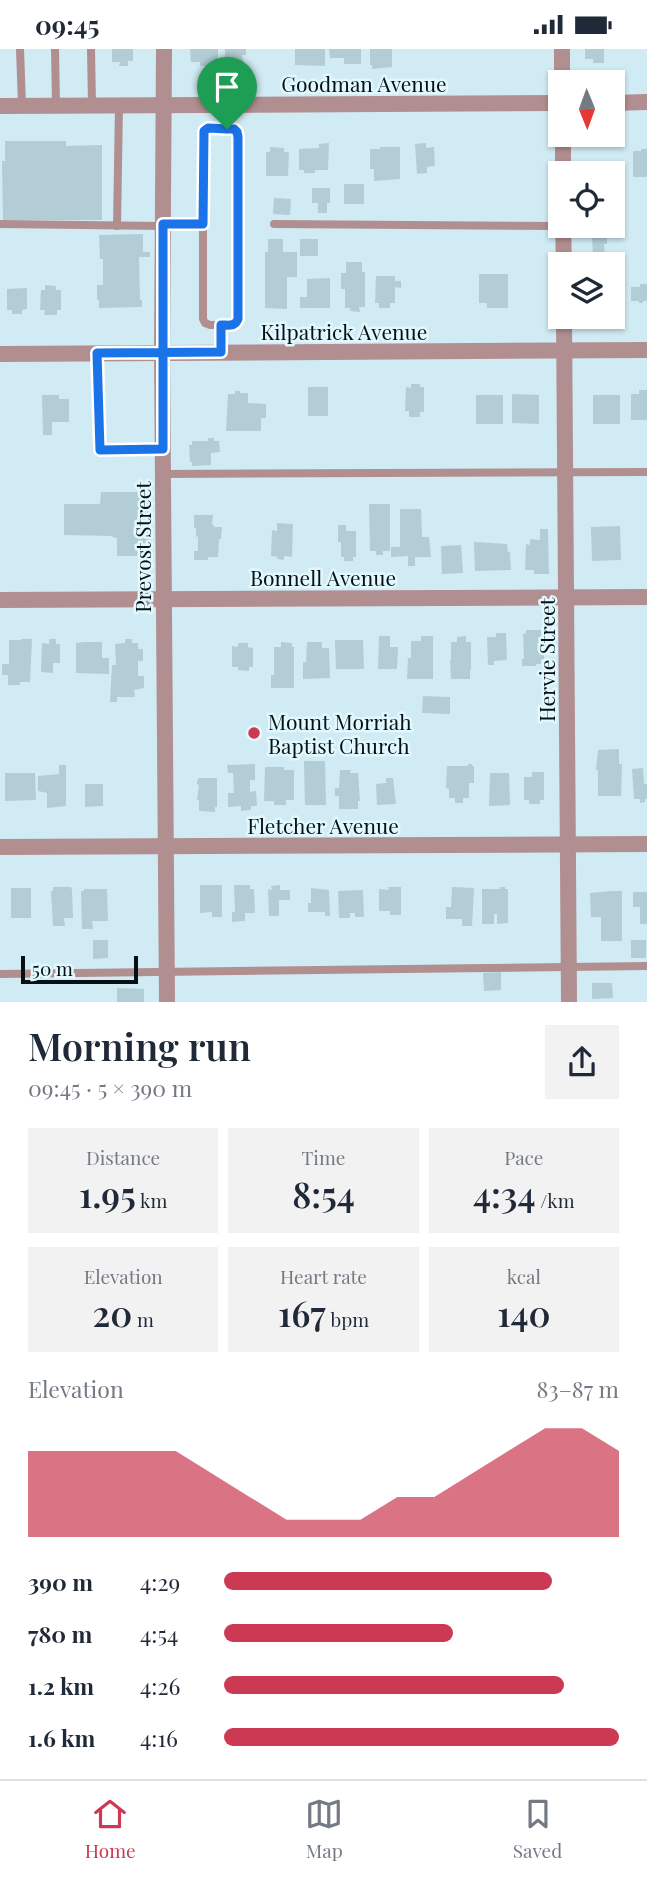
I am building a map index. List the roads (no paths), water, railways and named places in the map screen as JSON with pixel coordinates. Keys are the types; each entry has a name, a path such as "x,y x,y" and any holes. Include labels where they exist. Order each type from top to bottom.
{"street":[{"name":"Prevost Street","path":"164,49 162,353 167,1002"},
{"path":"562,49 562,70"},
{"path":"625,103 647,102"},
{"name":"Goodman Avenue","path":"0,106 548,103"},
{"name":"Hervie Street","path":"564,329 569,1002"},
{"name":"Kilpatrick Avenue","path":"0,354 647,350"},
{"name":"Bonnell Avenue","path":"0,600 647,597"},
{"name":"Fletcher Avenue","path":"0,847 647,844"}],"lane":[{"path":"20,49 22,105"},
{"path":"55,49 56,105"},
{"path":"90,49 92,105"},
{"path":"226,105 227,129"},
{"path":"117,226 119,106"},
{"path":"208,128 227,129 234,129 238,137 238,319 233,325 210,325 203,319 204,131 208,128"},
{"path":"0,224 203,224"},
{"path":"274,224 548,226"},
{"path":"221,325 221,352"},
{"path":"97,353 100,450 163,449"},
{"path":"163,474 647,472"},
{"path":"0,974 647,966"}],"place":[{"name":"Mount Morriah Baptist Church","path":"254,733"}]}
